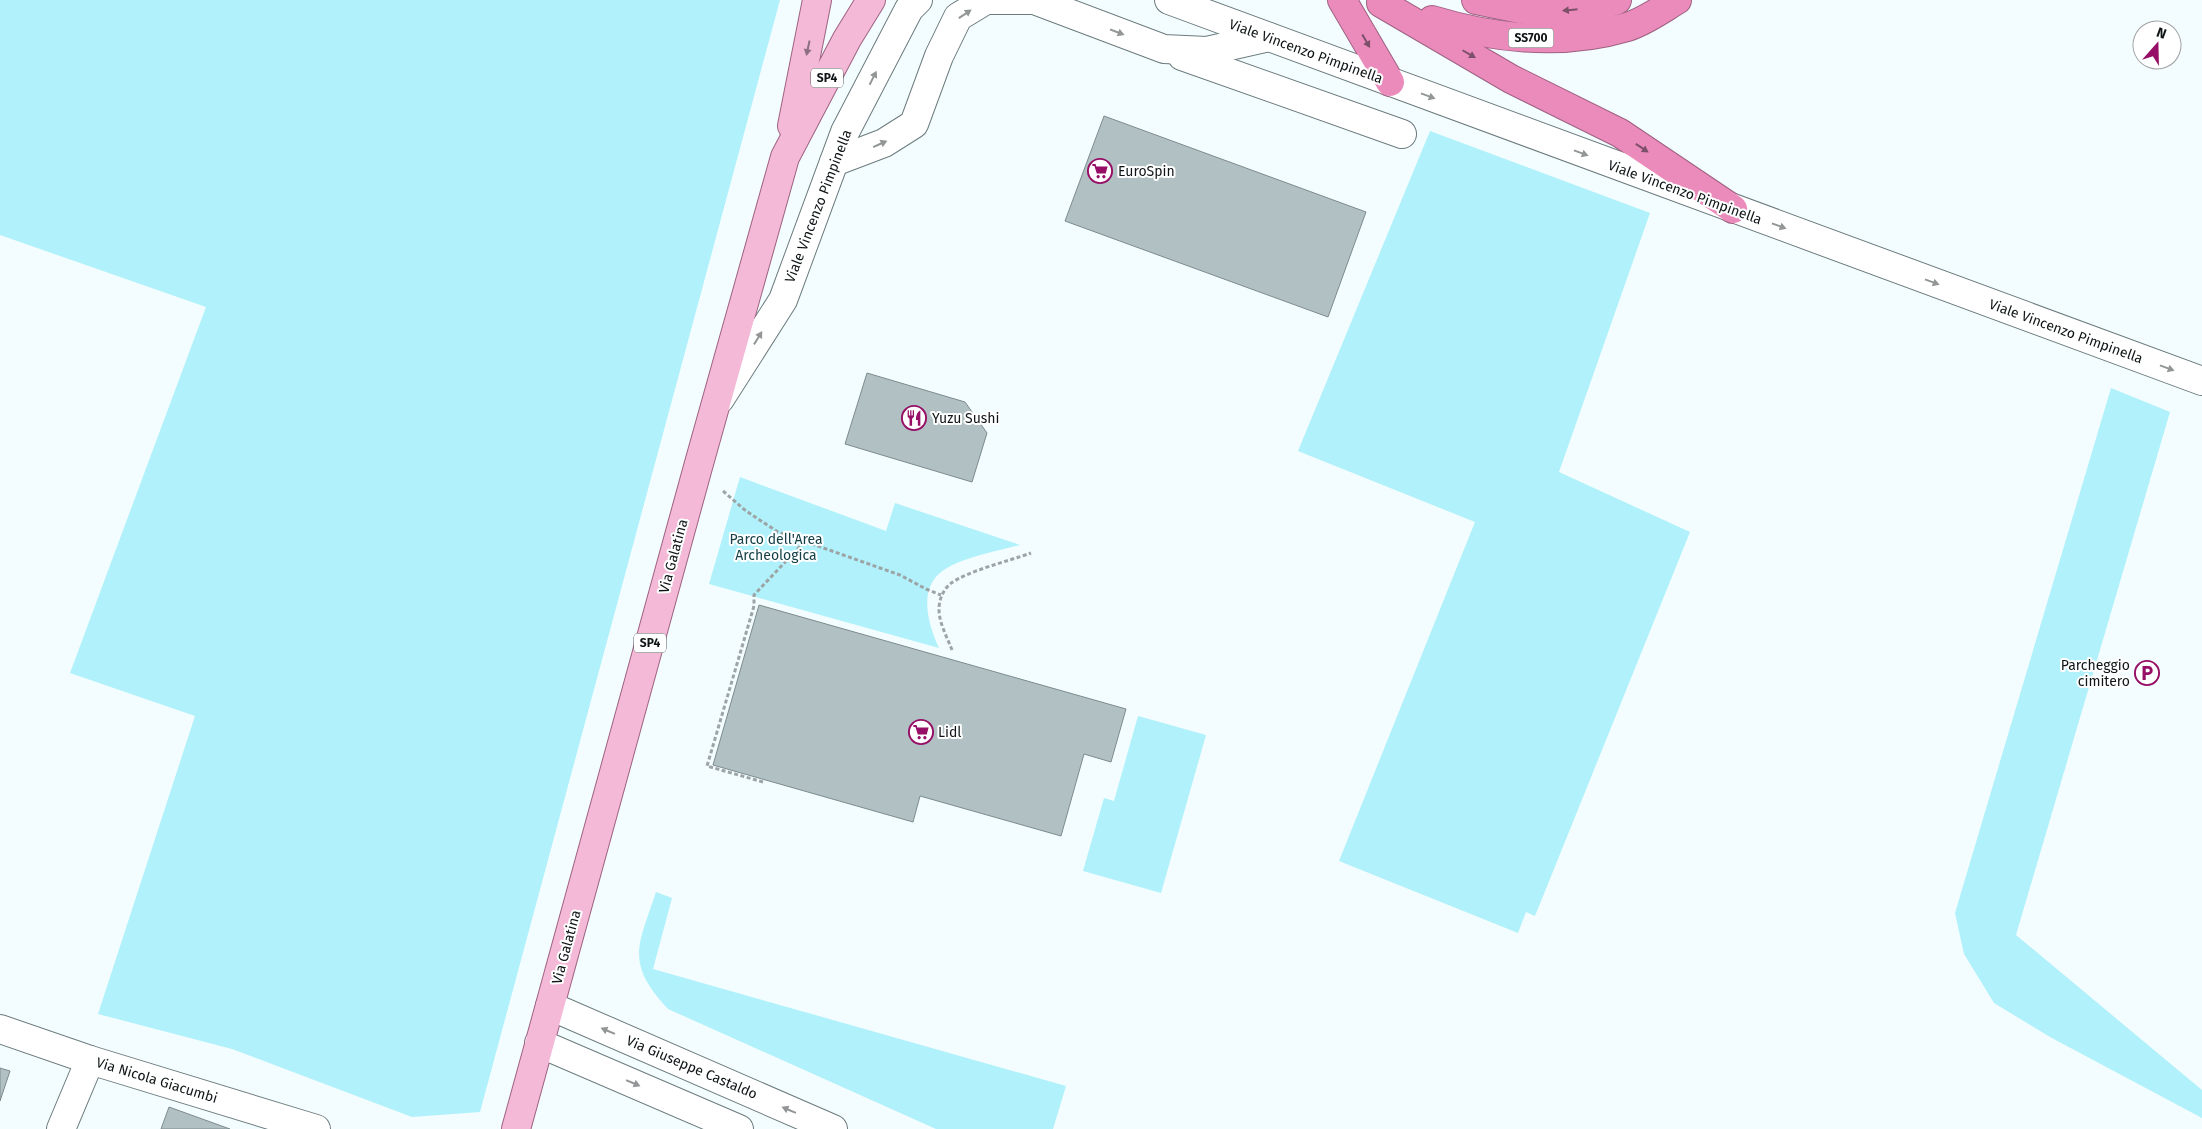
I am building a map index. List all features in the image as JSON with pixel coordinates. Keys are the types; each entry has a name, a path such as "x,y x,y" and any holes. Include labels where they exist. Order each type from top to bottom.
{"highway":[{"path":"1342,0 1390,82"},
{"path":"1476,0 1540,13 1598,8 1618,0"},
{"name":"SS700","path":"1378,2 1469,31 1516,38 1573,38 1629,27 1677,0"},
{"path":"1378,2 1511,78 1620,134 1733,209"}],"main road":[{"name":"SP4","path":"785,157 817,0"},
{"name":"Via Galatina","path":"516,1129 785,157 847,39 871,0"}],"street":[{"name":"Viale Vincenzo Pimpinella","path":"714,409 783,300 845,132 904,18 909,9 918,0"},
{"path":"834,162 923,127 939,56 958,17 986,0 1034,0 1164,49 1402,134"},
{"name":"Viale Vincenzo Pimpinella","path":"1170,0 2202,381"},
{"path":"1164,49 1207,51 1269,37"},
{"name":"Via Giuseppe Castaldo","path":"550,1006 833,1129"},
{"name":"Via Nicola Giacumbi","path":"0,1028 90,1060 316,1129"},
{"path":"540,1043 740,1129"},
{"path":"61,1129 90,1060"}],"path":[{"path":"724,492 746,511 778,532 900,575 942,595"},
{"path":"763,782 707,766 754,606 754,595 804,542"},
{"path":"952,650 941,623 939,608 942,595 949,585 964,576 1031,554"}],"green space":[{"path":"0,0 780,0 480,1112 412,1117 232,1049 98,1014 195,716 70,673 206,307 0,235"},
{"path":"1430,131 1650,213 1559,472 1690,532 1535,916 1526,912 1518,933 1339,861 1475,522 1298,451"},
{"path":"2111,388 2170,412 2016,935 2202,1090 2202,1118 2050,1037 1994,1003 1964,954 1955,913"},
{"name":"Parco dell'Area Archeologica","path":"740,477 886,531 895,503 1020,545 957,563 940,573 933,581 927,599 929,620 939,648 709,584"},
{"path":"1138,716 1206,735 1161,893 1083,871 1104,798 1114,801"},
{"path":"656,892 672,898 653,969 1066,1086 1053,1129 936,1129 668,1009 645,979 639,954 644,927"}],"building":[{"path":"1104,116 1366,212 1328,317 1065,221"},
{"name":"Yuzu Sushi","path":"867,373 965,402 987,433 972,482 845,444"},
{"name":"Lidl","path":"759,605 1126,709 1111,762 1084,754 1061,836 920,796 913,822 713,765"},
{"path":"0,1068 10,1071 0,1101"},
{"path":"169,1107 230,1129 161,1129"}],"place":[{"name":"EuroSpin","path":"1100,171"},
{"name":"Yuzu Sushi","path":"914,418"},
{"name":"Parcheggio cimitero","path":"2147,673"},
{"name":"Lidl","path":"921,732"}]}
